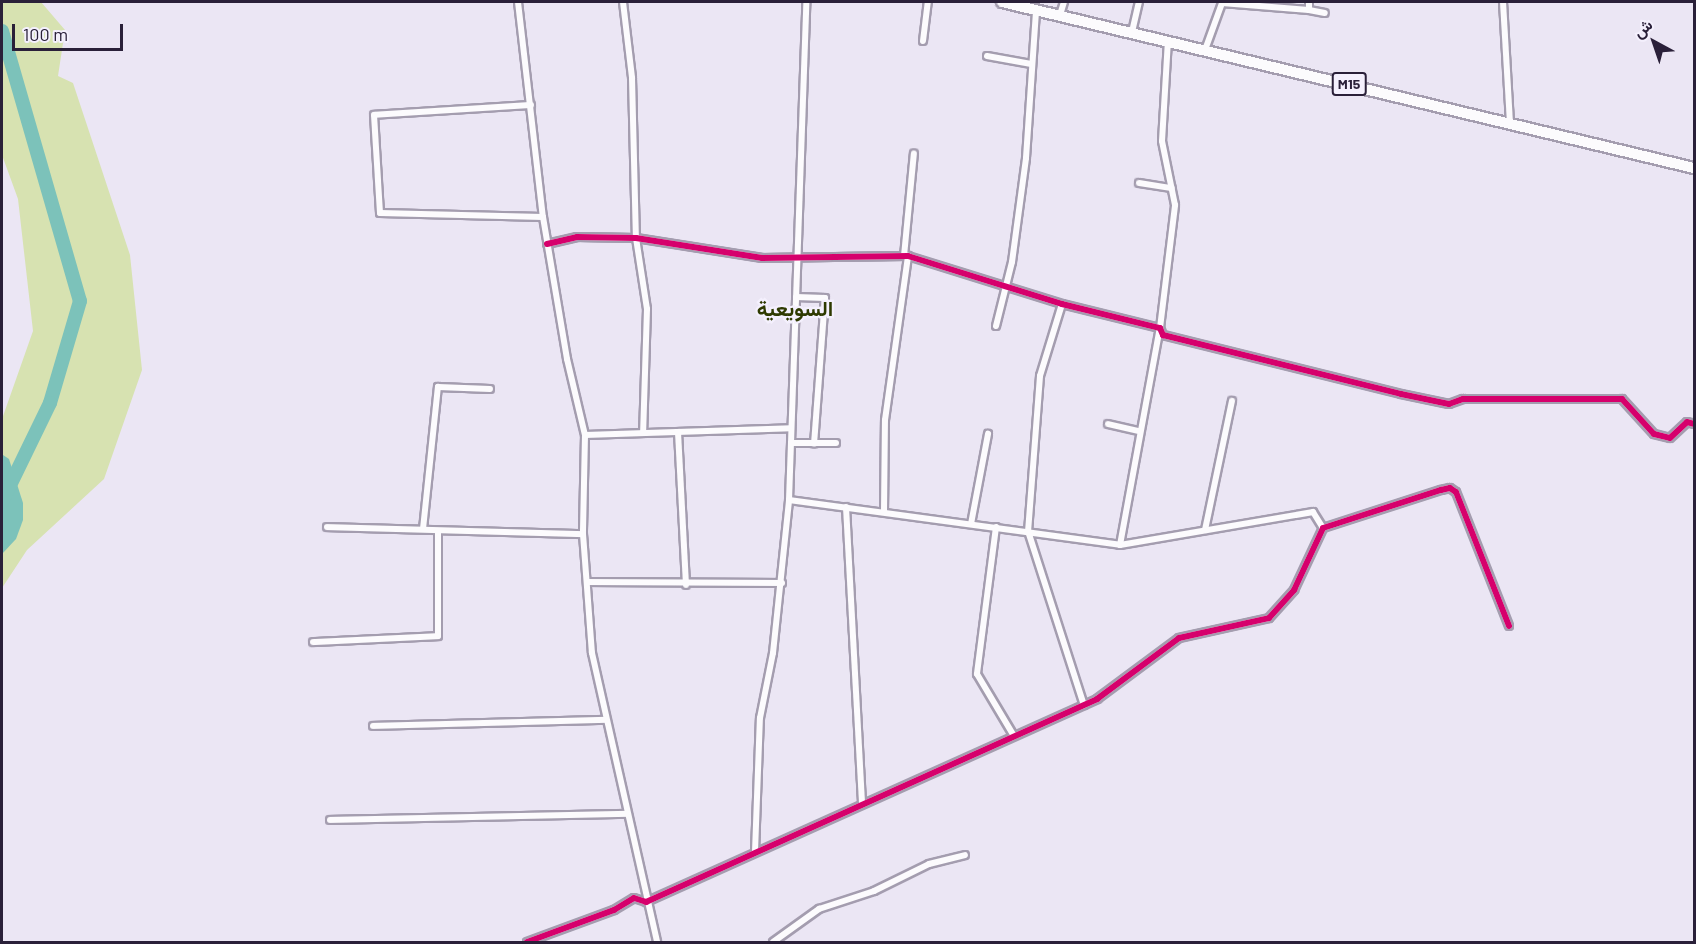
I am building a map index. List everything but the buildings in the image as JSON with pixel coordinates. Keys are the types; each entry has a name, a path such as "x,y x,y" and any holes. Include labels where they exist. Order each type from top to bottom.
{"highway":[{"name":"M15","path":"1002,2 1695,168"}],"street":[{"path":"518,2 543,217 567,359 585,435 583,534 592,653 605,720 657,942"},
{"path":"623,2 632,78 636,238 647,309 643,433"},
{"path":"755,852 760,718 782,583 789,500 796,297 795,258 806,2"},
{"path":"923,40 928,2"},
{"path":"1060,15 1064,2"},
{"path":"1132,32 1139,2"},
{"path":"1309,2 1309,10"},
{"path":"1503,2 1510,122"},
{"path":"1205,50 1222,3 1309,10 1325,14"},
{"path":"996,326 1005,286 1026,158 1036,9"},
{"path":"1120,545 1138,431 1160,328 1175,205 1162,141 1168,41"},
{"path":"987,56 1032,64"},
{"path":"531,105 374,115 380,213 543,217"},
{"path":"884,512 885,420 906,256 914,153"},
{"path":"1139,183 1172,188"},
{"path":"548,244 577,237 636,238 762,258 906,256 1062,304 1160,328"},
{"path":"796,297 825,298 813,444"},
{"path":"1062,304 1040,376 1028,531 1084,705"},
{"path":"1160,328 1163,335 1449,404 1463,399 1622,399 1654,434 1670,438 1688,422 1695,424"},
{"path":"423,529 438,387 490,389"},
{"path":"1205,530 1232,401"},
{"path":"1108,424 1138,431"},
{"path":"585,435 791,428"},
{"path":"678,432 686,585"},
{"path":"971,524 988,434"},
{"path":"791,443 836,443"},
{"path":"527,942 594,918 634,898 646,902 1084,705 1179,638 1269,618 1294,590 1323,528 1450,488 1481,548 1509,626"},
{"path":"789,500 1120,545 1312,512 1323,528"},
{"path":"846,507 862,804"},
{"path":"327,527 423,529 438,533 583,534"},
{"path":"996,527 977,674 1014,736"},
{"path":"313,642 438,636 438,533"},
{"path":"587,582 686,585 782,583"},
{"path":"373,726 605,720"},
{"path":"330,820 627,814"},
{"path":"773,942 819,909 874,891 929,864 965,855"}],"shaded area":[{"path":"2,2 41,2 65,30 58,76 73,83 130,255 142,370 104,479 27,550 2,588 2,419 33,331 18,199 2,155"},
{"path":"3,455 9,459 23,503 23,520 16,539 2,554"}],"waterway":[{"path":"2,31 80,301 50,403 2,502"}],"cycle path":[{"path":"547,244 577,237 636,238 762,258 908,256 1062,304 1160,328 1163,335 1401,394 1449,404 1463,399 1622,399 1654,434 1670,438 1687,422 1694,424"},
{"path":"527,942 614,910 634,898 646,902 1097,699 1179,638 1269,618 1294,590 1323,528 1441,490 1450,488 1456,492 1509,626"}],"district":[{"name":"السويعية","path":"795,308"}]}
